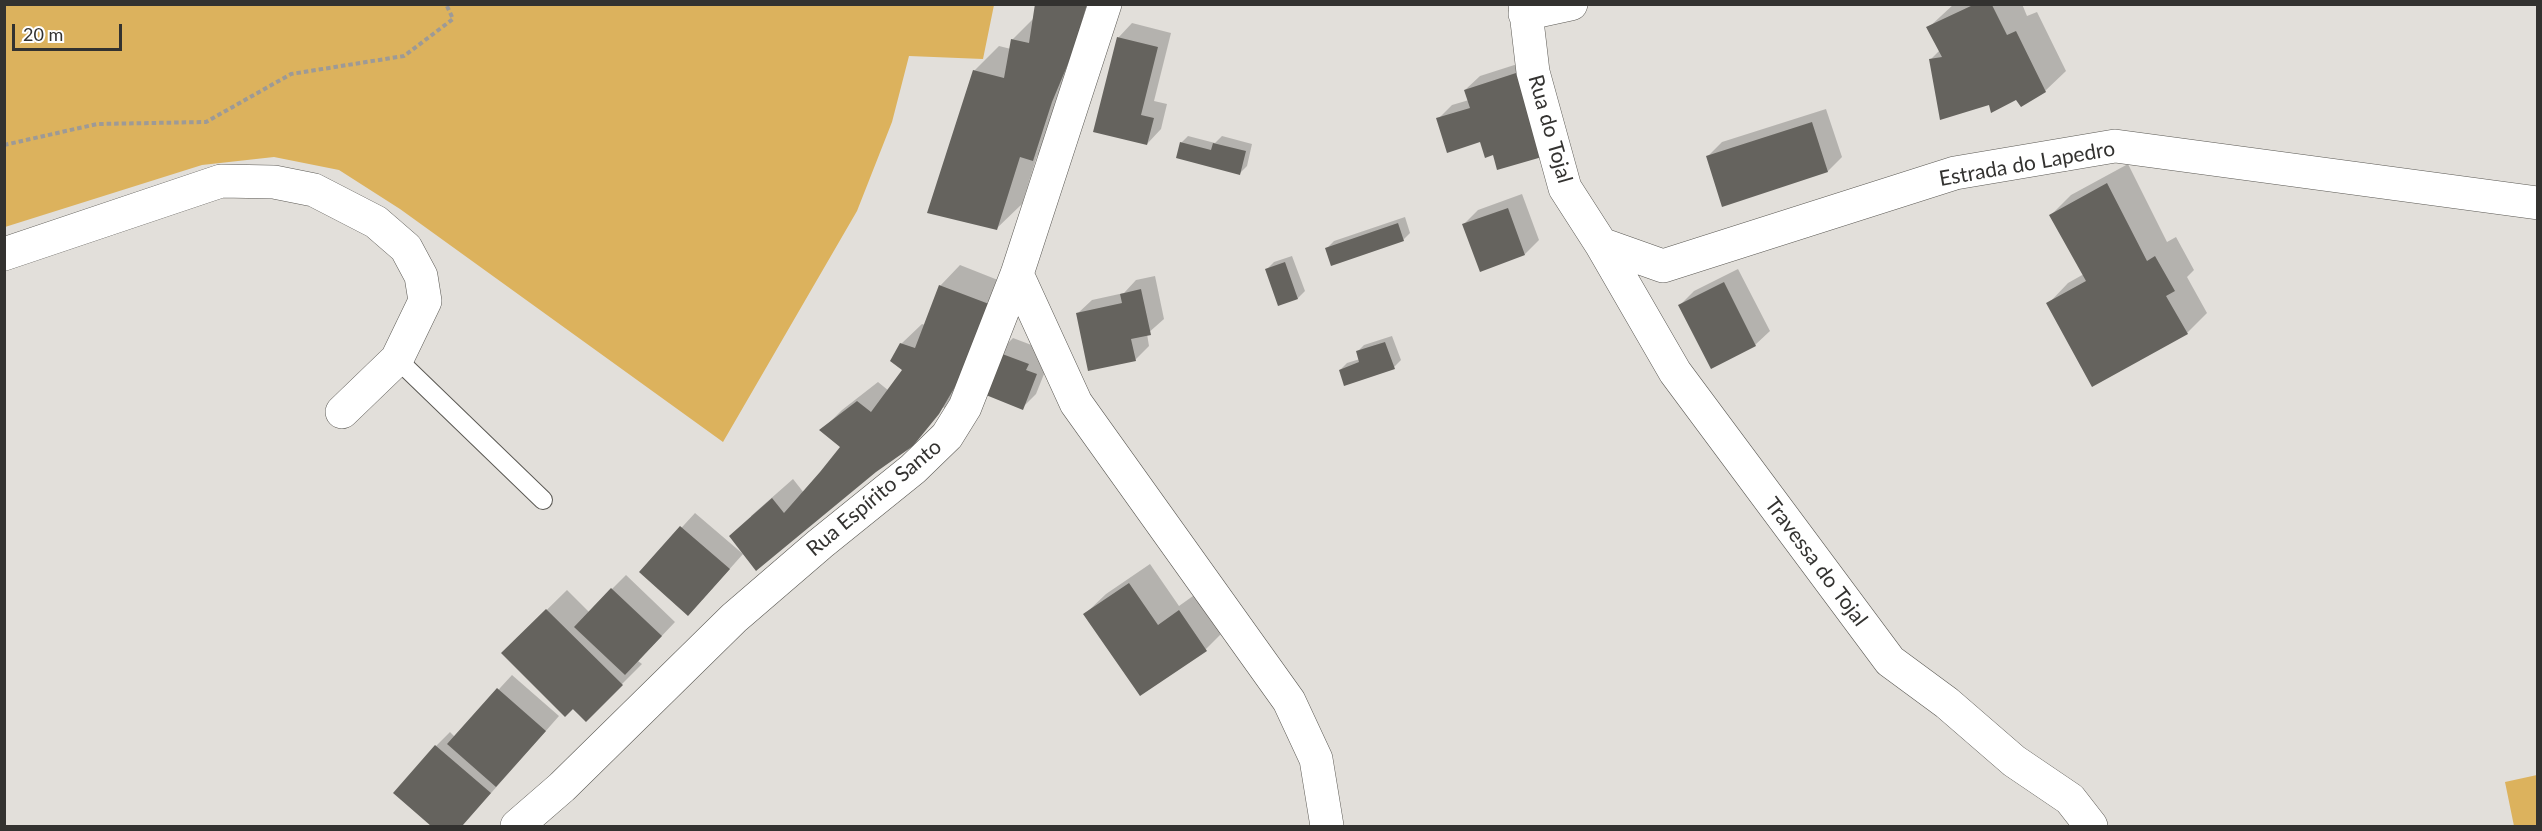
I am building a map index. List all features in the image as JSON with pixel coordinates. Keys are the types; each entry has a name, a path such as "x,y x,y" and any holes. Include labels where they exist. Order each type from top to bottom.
{"street":[{"name":"Rua Espírito Santo","path":"517,826 570,779 734,618 820,544 913,469 948,436 965,407 1017,274 1105,4"},
{"path":"1525,9 1571,4"},
{"name":"Rua do Tojal","path":"1525,9 1533,72 1565,188 1601,244"},
{"name":"Estrada do Lapedro","path":"1601,244 1663,266 1955,173 2115,146 2538,203"},
{"path":"4,254 221,181 274,182 314,190 376,222 406,249 421,276 425,301 397,358 342,412"},
{"name":"Travessa do Tojal","path":"1601,244 1675,372 1890,661 1947,703 2014,761 2070,799 2091,826"},
{"path":"1017,274 1076,403 1289,701 1316,759 1328,826"}],"lane":[{"path":"397,358 543,500"}],"path":[{"path":"4,145 97,124 206,122 291,74 404,56 453,19 446,4"}],"shaded area":[{"path":"5,4 994,5 983,59 909,56 892,122 857,211 723,442 400,209 339,170 274,157 202,165 5,227"},
{"path":"2537,775 2537,826 2514,826 2505,782"}],"building":[{"path":"1035,4 1087,4 1073,52 1052,102 1033,161 1020,157 997,230 927,213 973,70 1004,78 1011,39 1029,43"},
{"path":"1973,5 1992,5 2007,35 2016,31 2046,92 2021,107 2016,100 1991,113 1989,105 1940,120 1929,59 1942,57 1926,27"},
{"path":"1117,37 1158,47 1141,115 1154,118 1147,145 1093,132"},
{"path":"1516,73 1542,157 1497,170 1493,155 1485,158 1480,142 1447,153 1436,118 1470,108 1464,90"},
{"path":"1812,122 1828,172 1722,207 1706,156"},
{"path":"1180,142 1211,150 1213,143 1246,151 1240,175 1176,158"},
{"path":"2107,183 2147,261 2155,256 2175,291 2166,296 2188,334 2092,387 2046,303 2086,281 2049,215"},
{"path":"1508,208 1525,255 1480,272 1462,224"},
{"path":"1398,223 1404,241 1331,266 1325,248"},
{"path":"1285,262 1298,299 1278,306 1265,269"},
{"path":"1724,282 1756,346 1711,369 1678,305"},
{"path":"939,285 989,304 962,375 939,414 913,446 876,472 756,571 729,536 772,498 784,513 820,472 840,447 819,430 857,401 871,412 902,370 890,361 900,343 915,348"},
{"path":"1141,289 1151,335 1131,339 1136,361 1088,371 1076,313 1122,303 1120,294"},
{"path":"1385,342 1395,369 1344,386 1339,370 1359,362 1356,351"},
{"path":"997,352 1029,364 1026,370 1037,374 1023,410 981,393"},
{"path":"680,526 730,569 688,616 639,572"},
{"path":"1129,583 1158,625 1179,610 1207,651 1140,696 1083,614"},
{"path":"611,588 662,636 625,675 574,627"},
{"path":"546,609 623,685 586,722 573,709 565,717 501,653"},
{"path":"497,688 546,731 496,787 447,744"},
{"path":"435,745 491,793 462,826 431,826 393,793"}]}
